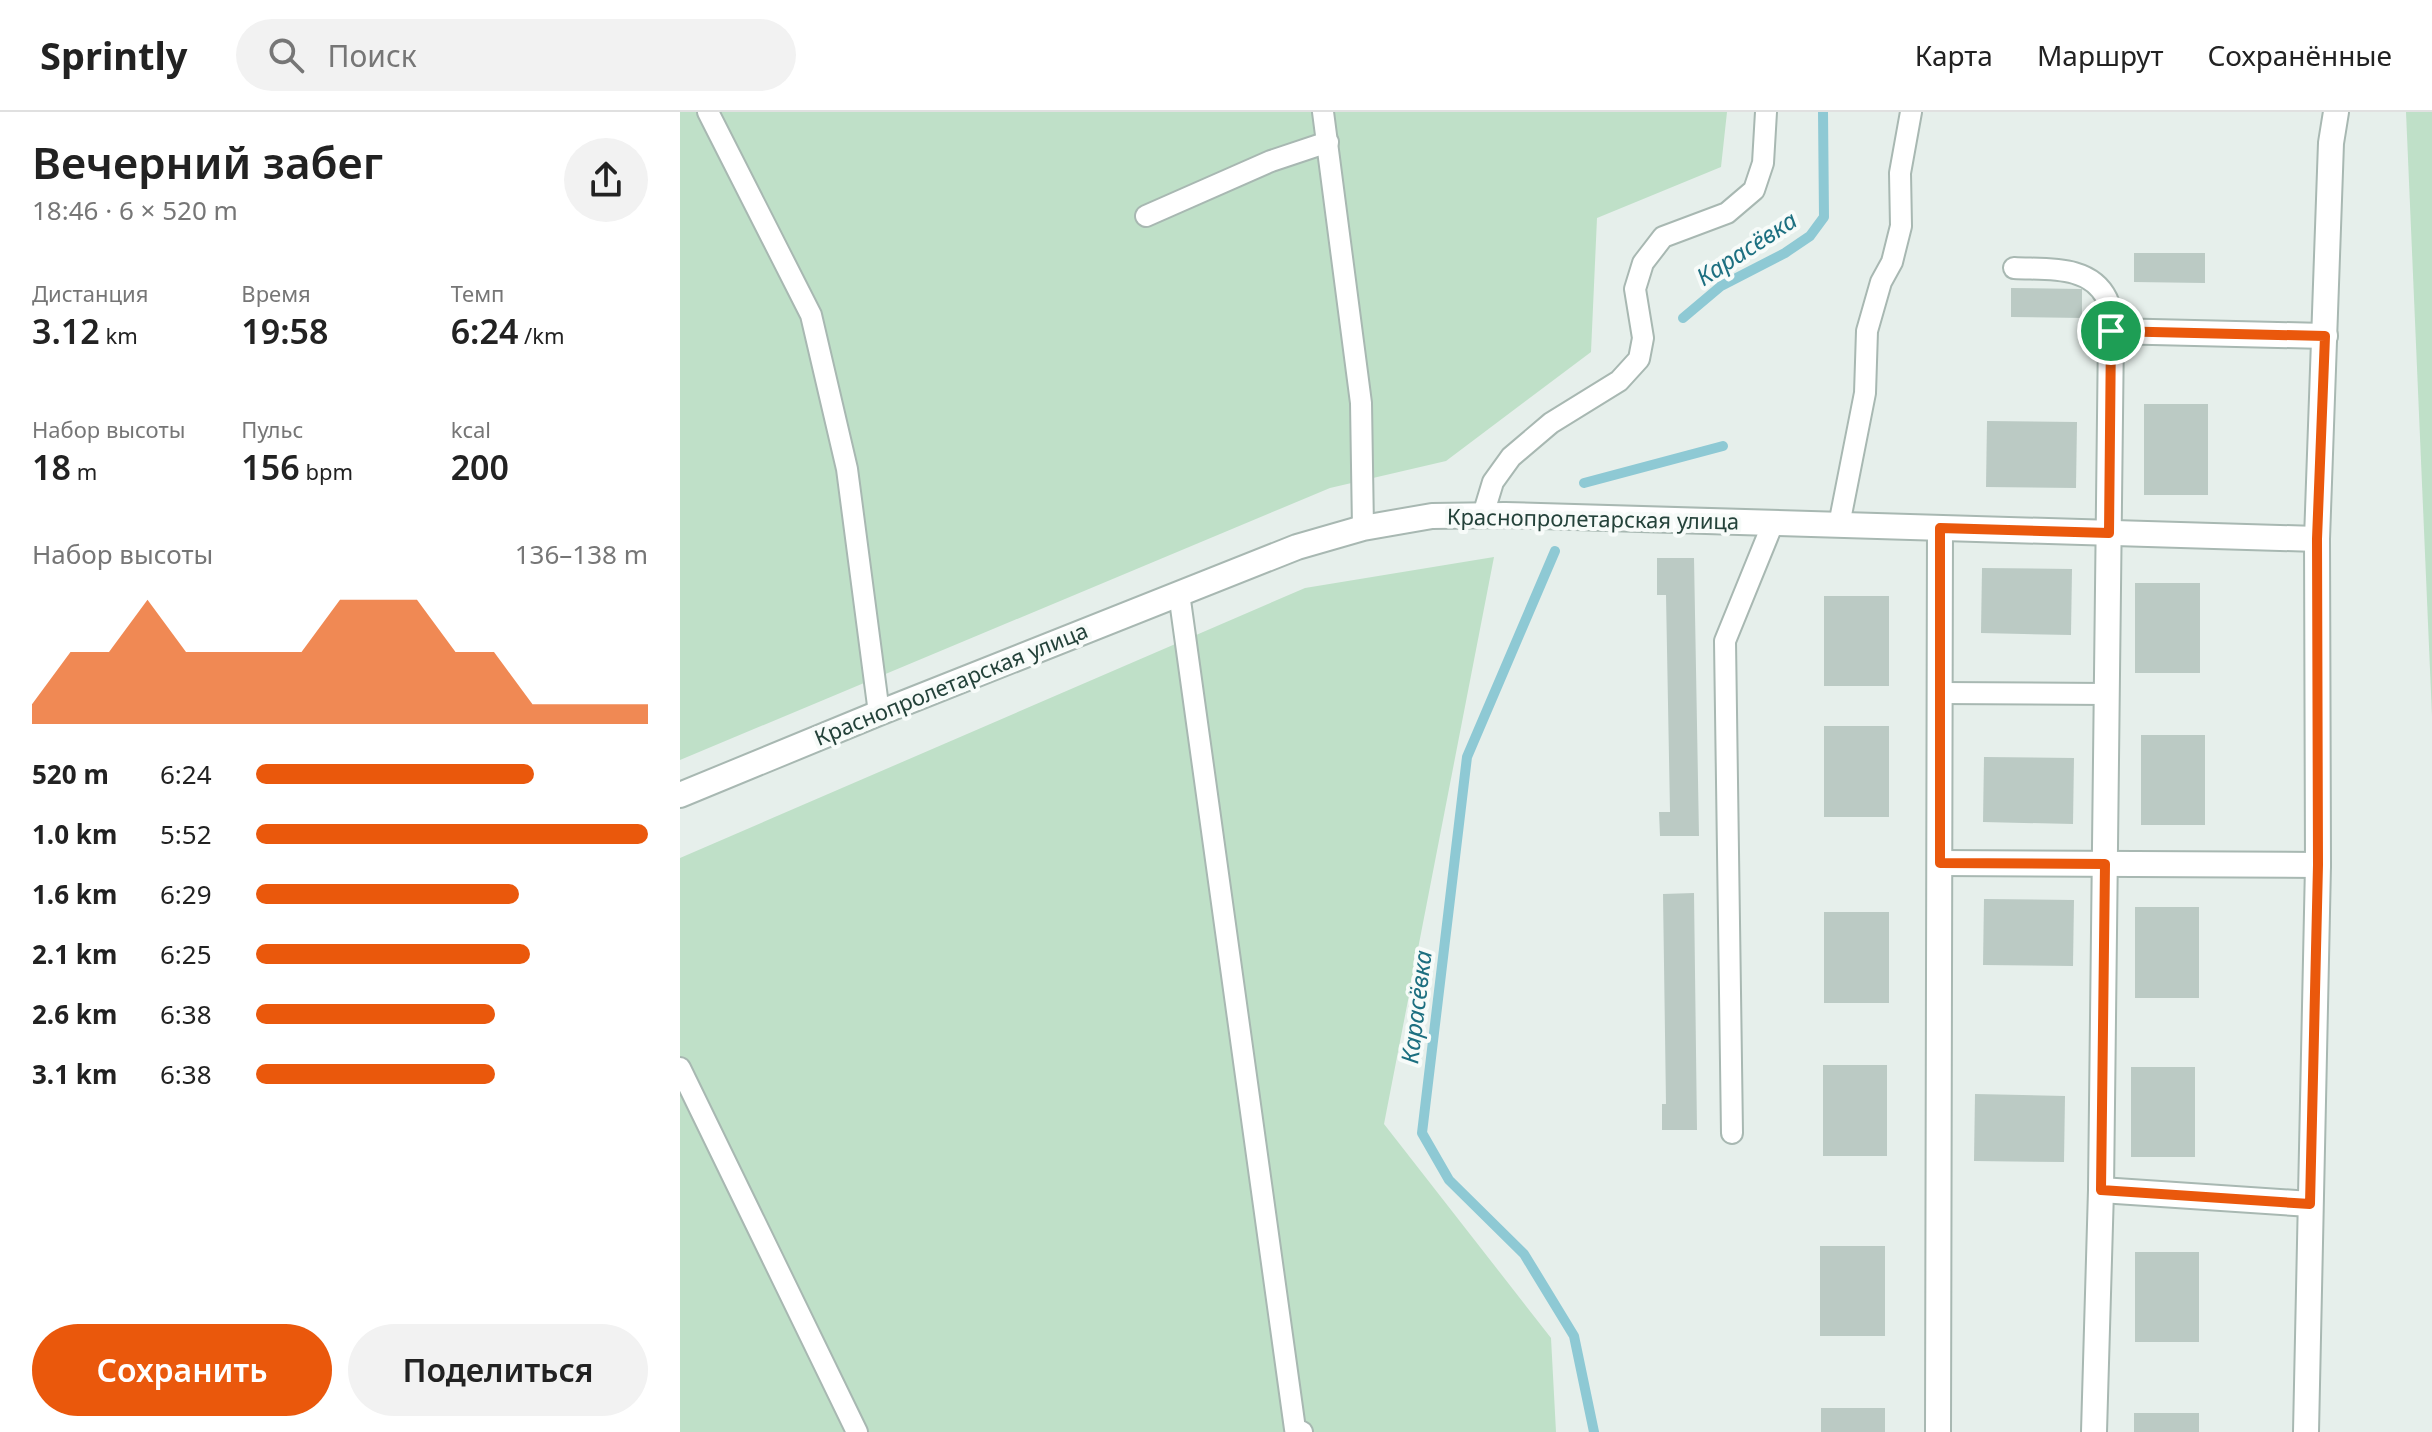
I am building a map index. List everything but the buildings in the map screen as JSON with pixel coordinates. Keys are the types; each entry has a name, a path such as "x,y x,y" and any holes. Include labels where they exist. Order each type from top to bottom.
{"street":[{"path":"2306,1432 2318,865 2317,539 2331,143 2336,112"},
{"path":"2094,1432 2101,1190 2111,331 2325,336"},
{"name":"Краснопролетарская улица","path":"680,795 1297,547 1363,528 1432,516 2317,539"},
{"path":"1938,1432 1940,528"},
{"path":"1940,863 2318,865"},
{"path":"2101,1190 2310,1204"}],"lane":[{"path":"708,112 811,315 847,469 879,713"},
{"path":"1323,112 1361,403 1363,528"},
{"path":"1483,515 1493,482 1511,457 1551,423 1619,381 1639,359 1643,338 1635,289 1643,263 1663,237 1727,213 1754,190 1763,163 1766,112"},
{"path":"1839,525 1865,393 1867,331 1881,282 1892,262 1901,226 1900,173 1911,112"},
{"path":"1146,216 1271,161 1328,142"},
{"path":"2014,268 2073,271 2088,278 2108,299 2111,331"},
{"path":"1732,1133 1725,641 1773,523"},
{"path":"1179,593 1295,1429 1302,1432"},
{"path":"1940,693 2107,694"},
{"path":"680,1068 857,1432"}],"green space":[{"path":"680,112 1727,112 1721,167 1597,218 1591,352 1446,461 1330,488 680,760"},
{"path":"2406,112 2432,112 2432,716"},
{"path":"1494,557 1384,1124 1551,1338 1556,1432 680,1432 680,858 1305,588"}],"waterway":[{"name":"Карасёвка","path":"1683,318 1721,286 1785,253 1810,236 1824,217 1823,112"},
{"name":"Карасёвка","path":"1584,483 1723,446"},
{"name":"Карасёвка","path":"1555,551 1467,757 1422,1133 1449,1180 1524,1254 1574,1336 1594,1432"}],"route":[{"path":"2111,331 2325,336 2317,539 2318,865 2310,1204 2101,1190 2105,864 1940,863 1940,528 2109,533 2111,331"}]}
